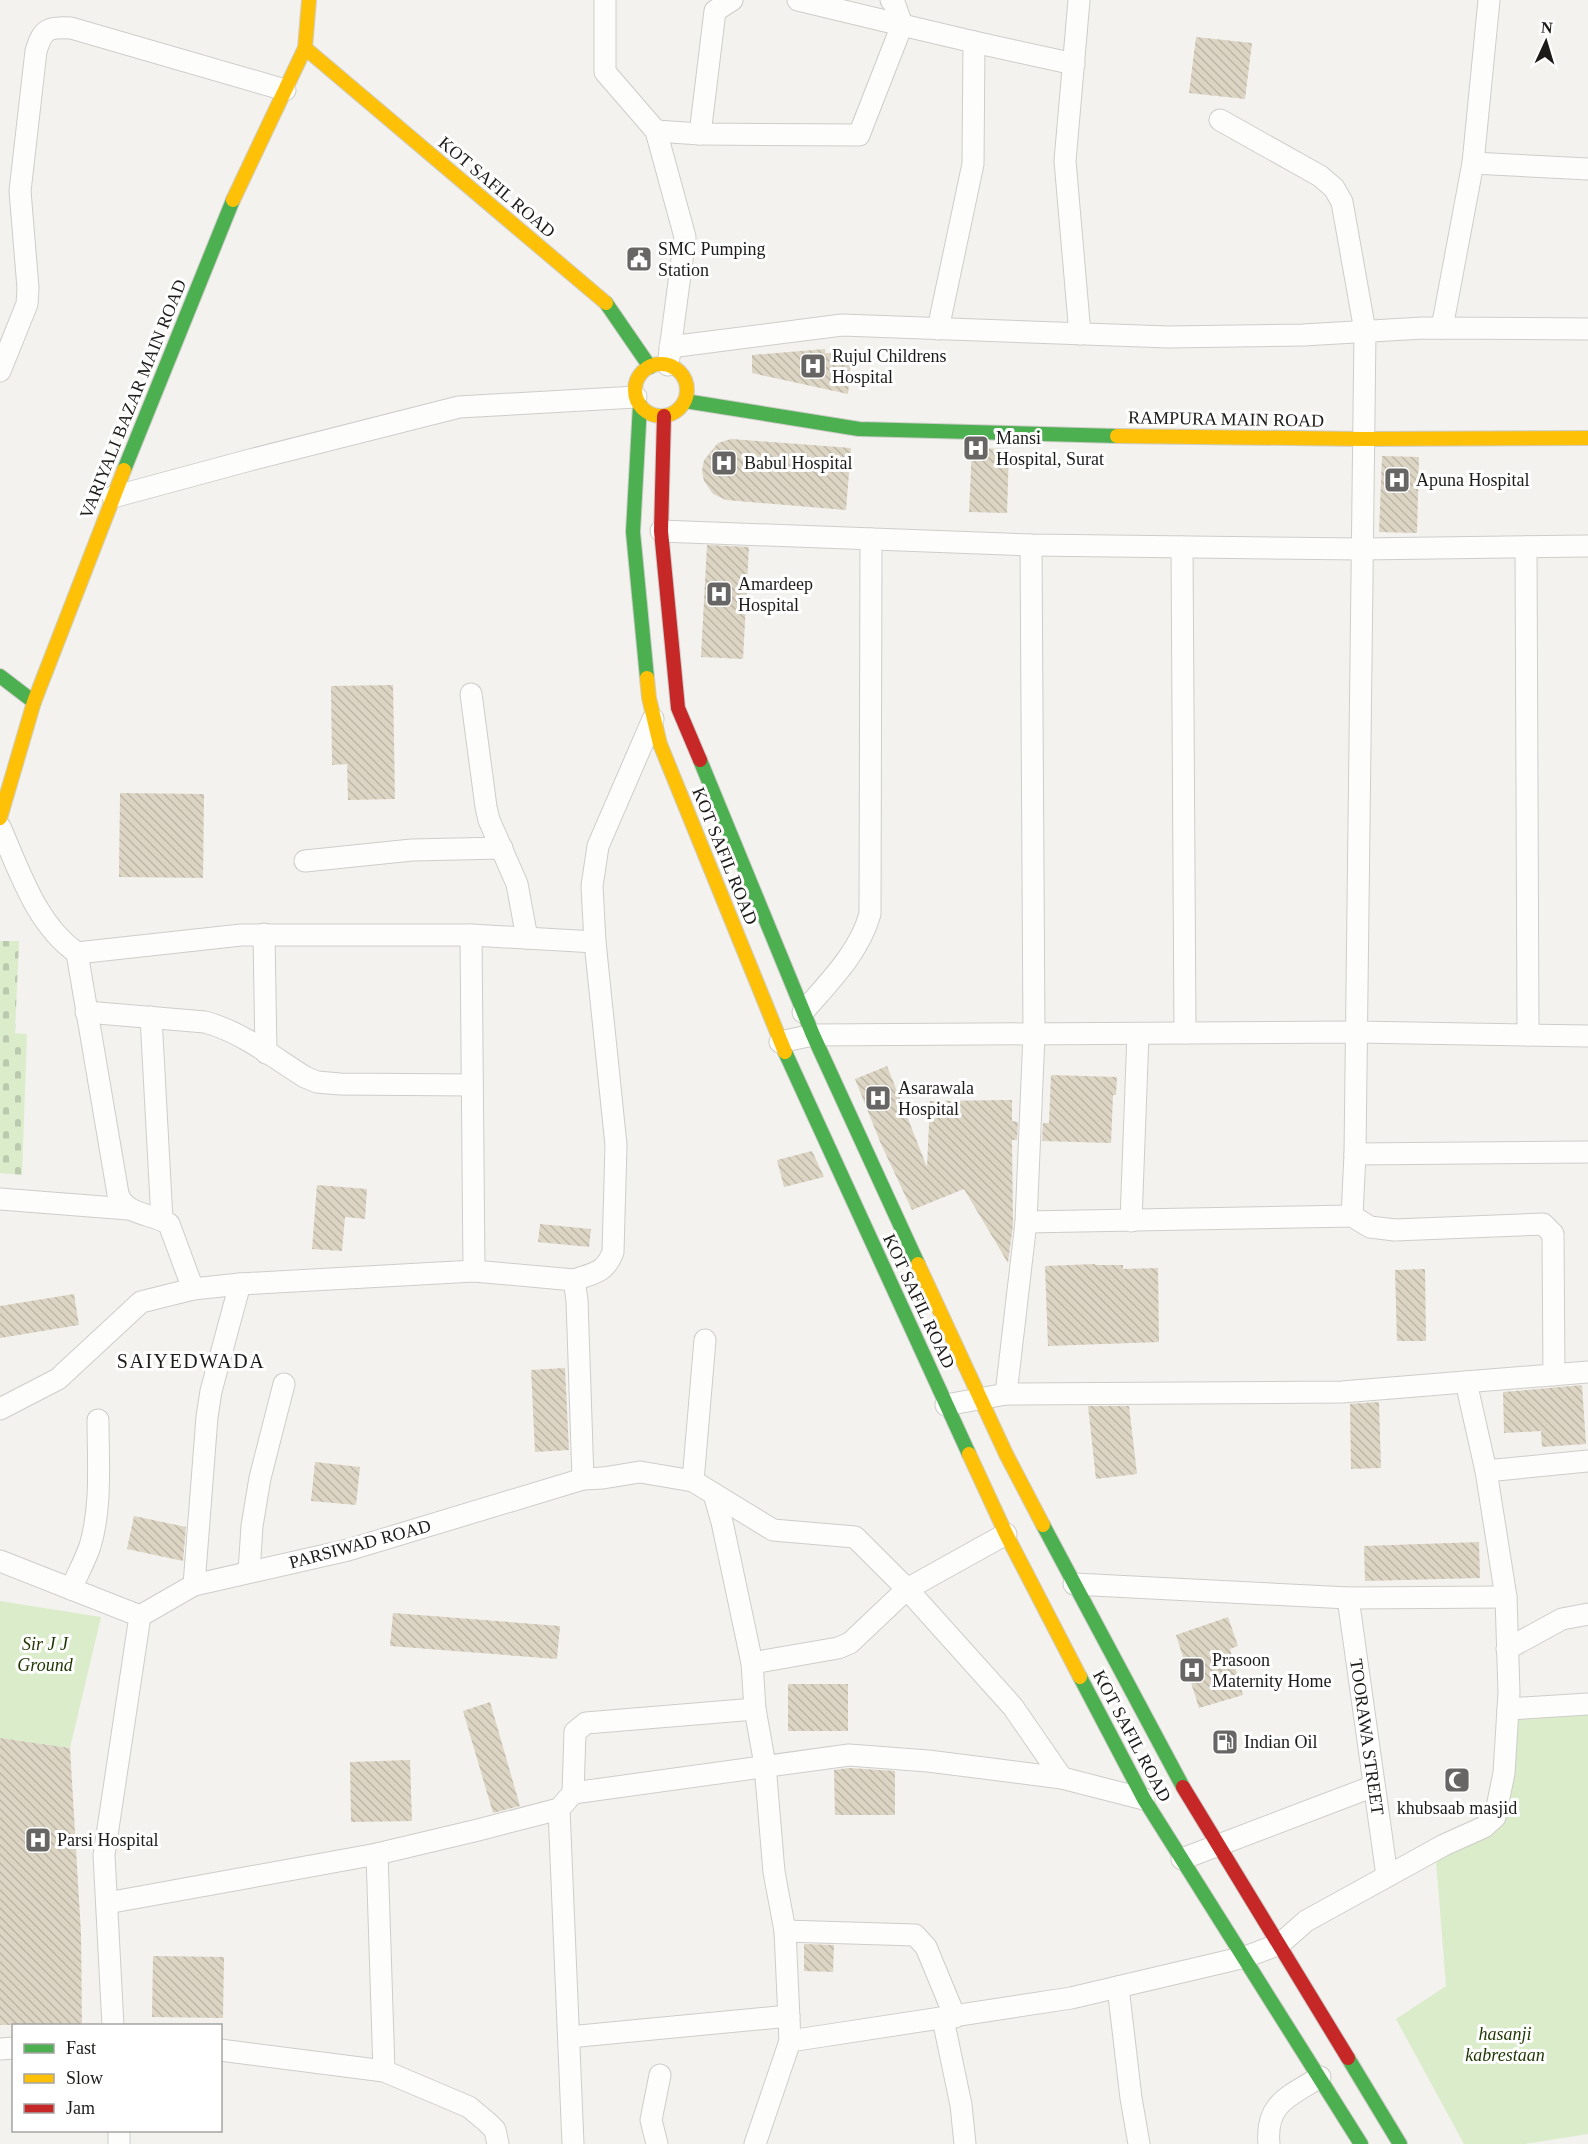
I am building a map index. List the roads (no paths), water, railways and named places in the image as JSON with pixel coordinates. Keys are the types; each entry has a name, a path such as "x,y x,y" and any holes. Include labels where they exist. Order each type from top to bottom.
{"main road":[{"name":"VARIYALI BAZAR MAIN ROAD","path":"0,818 34,702 113,497 227,212 305,48 309,0"},
{"name":"KOT SAFIL ROAD","path":"305,48 609,305 662,360"},
{"path":"662,360 676,369 686,383 685,401 680,409 672,414 654,416 638,401 635,388 642,372 662,360"},
{"name":"KOT SAFIL ROAD","path":"638,401 633,532 646,678 653,719 660,744 780,1042 1006,1534 1144,1799 1245,1956 1361,2144"},
{"name":"RAMPURA MAIN ROAD","path":"685,401 859,429 1176,437 1588,438"},
{"name":"KOT SAFIL ROAD","path":"664,416 661,531 678,708 813,1035 1006,1454 1074,1584 1189,1798 1400,2144"},
{"path":"0,676 34,702"}],"street":[{"path":"605,0 604,72 656,131 685,237 662,360 842,326 1168,337 1303,335 1442,328 1588,329"},
{"path":"700,134 715,10 732,0"},
{"path":"798,0 1074,64"},
{"path":"656,131 700,134 860,135 902,25 891,0"},
{"path":"1079,0 1065,161 1080,334"},
{"path":"1442,328 1473,163 1489,0"},
{"path":"0,371 27,304 28,288 20,191 36,51 41,34 52,27 70,28 285,90"},
{"path":"938,329 973,164 974,42"},
{"path":"1220,120 1320,176 1334,188 1342,202 1365,331 1355,1154 1352,1216"},
{"path":"1473,163 1588,169"},
{"path":"113,497 459,406 638,401"},
{"path":"661,531 1031,545 1361,549 1588,546"},
{"path":"804,1012 854,952 865,931 870,914 871,539"},
{"path":"1006,1394 1026,1222 1034,1035 1031,545"},
{"path":"1182,547 1185,1034"},
{"path":"1526,547 1528,1035"},
{"path":"471,694 486,807 489,820 517,884 527,938"},
{"path":"0,1409 58,1379 141,1302 193,1289 240,1284 474,1271 574,1280 600,1271 609,1264 614,1252 616,1146 595,942 592,886 598,846 653,719"},
{"path":"0,827 28,891 45,921 66,944 77,952 241,934 471,935 595,942"},
{"path":"305,861 421,849 502,848"},
{"path":"264,934 266,1053"},
{"path":"471,935 474,1271"},
{"path":"77,952 118,1194 121,1202 128,1209"},
{"path":"86,1012 205,1022 222,1026 237,1033 305,1077 327,1084 472,1085"},
{"path":"151,1017 162,1220"},
{"path":"780,1042 813,1035 1356,1032 1588,1036"},
{"path":"1131,1221 1138,1034"},
{"path":"1355,1154 1588,1152"},
{"path":"0,1199 128,1209 162,1220 169,1224 173,1232 193,1289"},
{"path":"1026,1222 1352,1216 1370,1227 1395,1230 1544,1224 1553,1234 1554,1375"},
{"path":"574,1280 577,1300 583,1479"},
{"path":"194,1585 207,1417 211,1391 240,1284"},
{"path":"705,1340 693,1481 773,1530 855,1537 907,1589 1013,1707 1062,1778"},
{"path":"946,1405 1006,1394 1342,1392 1588,1372"},
{"path":"790,2041 1071,1998 1245,1956 1280,1944 1306,1921 1444,1845 1484,1827 1495,1818 1504,1773 1508,1709 1506,1597 1486,1471 1466,1382"},
{"path":"249,1572 257,1495 284,1384"},
{"path":"71,1589 90,1546 94,1524 97,1498 98,1420"},
{"path":"1486,1471 1588,1461"},
{"name":"PARSIWAD ROAD","path":"140,1616 194,1585 348,1550 583,1479 640,1472 693,1481"},
{"path":"714,1494 752,1663 755,1709 765,1765 774,1872 785,1931 790,2041 755,2144"},
{"path":"752,1663 838,1648 850,1643 859,1637 907,1589 1006,1534"},
{"path":"0,1561 140,1616 104,1855 113,2024"},
{"path":"1074,1584 1348,1598 1506,1597"},
{"name":"TOORAWA STREET","path":"1348,1598 1387,1876"},
{"path":"1507,1648 1563,1619 1588,1614"},
{"path":"1508,1709 1588,1704"},
{"path":"107,1903 377,1854 559,1809 573,1793 574,1732 586,1723 755,1709"},
{"path":"573,1793 849,1755 928,1761 1062,1778 1144,1799"},
{"path":"1182,1859 1374,1786"},
{"path":"559,1809 573,2144"},
{"path":"377,1854 384,2071"},
{"path":"785,1931 915,1935 926,1947 949,2018 965,2144"},
{"path":"1118,1987 1131,2098 1139,2144"},
{"path":"569,2037 789,2016"},
{"path":"222,2050 384,2071 469,2107 495,2130 498,2144"},
{"path":"657,2144 651,2120 660,2075"},
{"path":"1269,2144 1269,2122 1274,2110 1282,2100 1320,2077"}],"place":[{"name":"SMC Pumping Station","path":"639,259"},
{"name":"Rujul Childrens Hospital","path":"813,366"},
{"name":"Mansi Hospital, Surat","path":"976,448"},
{"name":"Babul Hospital","path":"724,463"},
{"name":"Apuna Hospital","path":"1397,480"},
{"name":"Amardeep Hospital","path":"719,594"},
{"name":"Asarawala Hospital","path":"878,1098"},
{"name":"Prasoon Maternity Home","path":"1192,1670"},
{"name":"Indian Oil","path":"1225,1742"},
{"name":"khubsaab masjid","path":"1457,1780"},
{"name":"Parsi Hospital","path":"38,1840"}],"district":[{"name":"SAIYEDWADA","path":"191,1361"}],"park label":[{"name":"Sir J J Ground","path":"45,1654"},
{"name":"hasanji kabrestaan","path":"1505,2044"}]}
